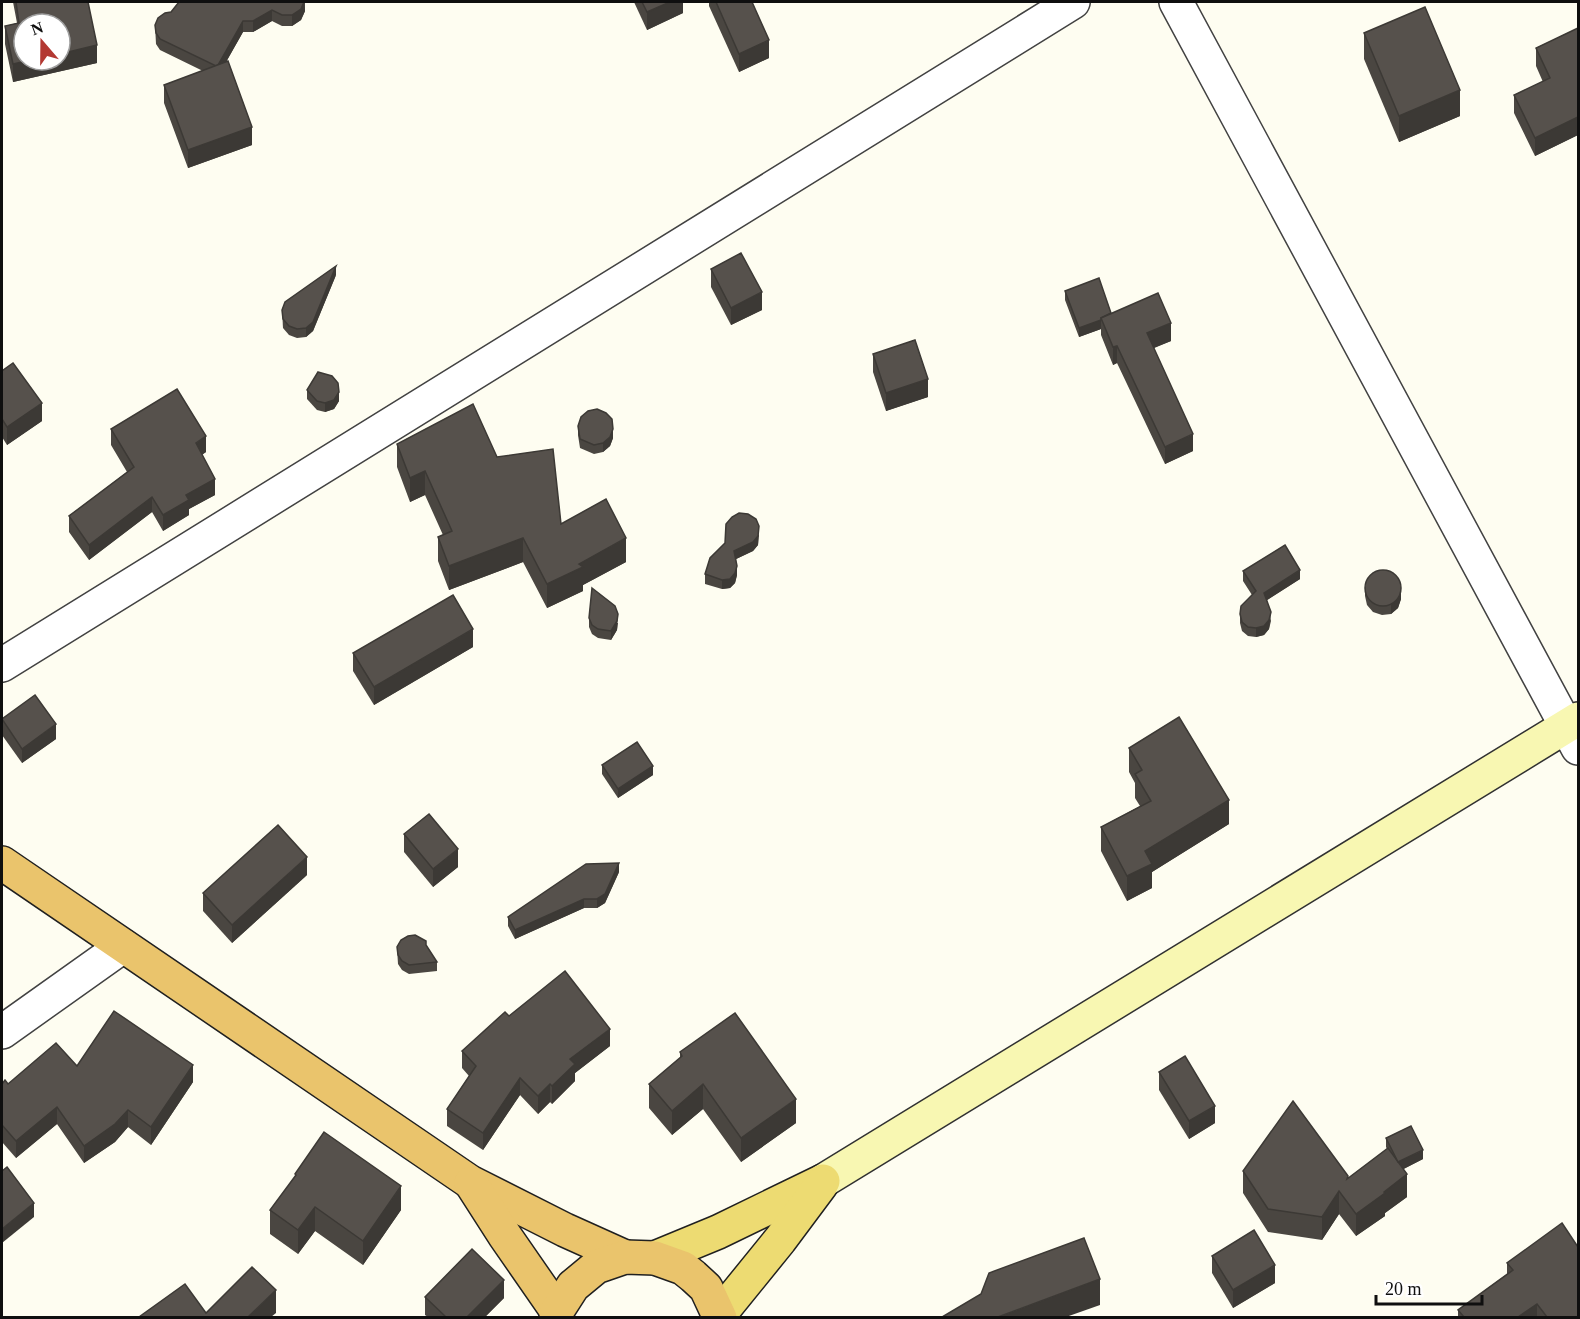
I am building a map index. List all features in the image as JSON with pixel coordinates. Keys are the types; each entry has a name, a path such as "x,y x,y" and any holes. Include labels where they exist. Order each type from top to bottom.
{"highway":[{"path":"2,863 470,1182 565,1230 640,1257 683,1268 706,1288 720,1316"},
{"path":"470,1182 557,1314 573,1286 596,1267 640,1257"}],"main road":[{"path":"640,1257 718,1232 824,1182 1574,731"},
{"path":"720,1316 824,1182"}],"street":[{"path":"2,665 1073,2"},
{"path":"1176,2 1574,731"},
{"path":"2,1032 123,946"}],"building":[{"path":"16,2 88,2 97,45 72,51 72,12 17,12"},
{"path":"179,2 304,2 301,9 292,15 282,15 272,10 253,21 243,21 216,66 160,39 156,33 155,25 158,18 171,12"},
{"path":"642,2 670,2 647,12"},
{"path":"716,2 752,2 769,40 739,54"},
{"path":"1425,7 1460,90 1399,116 1364,33"},
{"path":"12,24 12,59 5,26"},
{"path":"1578,28 1578,117 1535,138 1514,95 1550,78 1536,48"},
{"path":"228,61 252,127 188,150 164,85"},
{"path":"741,253 762,292 731,308 711,269"},
{"path":"336,266 313,322 306,328 297,329 289,326 283,319 282,310 285,302"},
{"path":"1099,278 1111,313 1101,320 1079,328 1065,291"},
{"path":"1158,293 1171,323 1147,333 1193,434 1165,447 1117,346 1113,347 1101,318"},
{"path":"915,340 928,379 886,393 873,354"},
{"path":"13,363 42,403 7,427 2,419 2,371"},
{"path":"318,372 332,376 338,383 339,392 334,400 325,403 317,401 307,390"},
{"path":"177,389 206,436 196,443 215,479 186,495 189,500 163,515 152,497 89,545 69,516 134,467 111,429"},
{"path":"473,404 497,457 553,449 561,524 606,499 626,538 579,564 583,567 547,584 523,538 449,566 438,537 452,531 425,471 410,478 397,444"},
{"path":"597,409 612,419 613,429 610,437 603,443 594,445 580,439 578,426 581,417 588,411"},
{"path":"739,513 748,514 756,519 759,526 758,536 753,542 734,551 737,566 730,579 722,580 705,574 710,558 725,543 726,524"},
{"path":"1285,545 1300,570 1264,593 1271,612 1264,626 1248,627 1242,622 1241,606 1256,591 1243,571"},
{"path":"1383,570 1395,576 1401,588 1395,600 1383,606 1371,600 1365,588 1371,576"},
{"path":"592,588 615,606 618,614 617,621 611,631 598,629 592,625 589,618"},
{"path":"453,595 473,629 374,687 353,653"},
{"path":"35,695 56,724 22,749 2,719"},
{"path":"1179,717 1229,800 1145,851 1152,864 1127,876 1101,827 1151,801 1135,774 1142,770 1129,748"},
{"path":"637,742 653,766 618,789 602,765"},
{"path":"429,814 458,849 433,869 404,834"},
{"path":"278,825 307,857 232,925 203,893"},
{"path":"619,863 605,894 597,899 584,899 515,930 508,917 586,864"},
{"path":"415,935 426,941 426,945 437,962 409,965 402,961 397,947 401,940"},
{"path":"565,971 610,1029 570,1059 575,1064 538,1096 520,1078 483,1133 447,1109 476,1066 462,1051 505,1012 509,1016"},
{"path":"114,1011 193,1065 151,1127 128,1110 115,1124 84,1146 57,1107 16,1141 2,1125 2,1084 5,1080 8,1084 56,1043 77,1066"},
{"path":"735,1013 796,1099 741,1138 703,1084 672,1111 649,1084 682,1056 680,1052"},
{"path":"1185,1056 1215,1106 1189,1121 1159,1072"},
{"path":"1293,1101 1348,1176 1347,1179 1388,1148 1407,1174 1356,1214 1339,1191 1322,1217 1268,1209 1243,1171"},
{"path":"1411,1126 1423,1150 1398,1162 1386,1138"},
{"path":"324,1132 401,1186 363,1241 315,1207 298,1230 270,1210"},
{"path":"7,1167 34,1203 2,1229 2,1171"},
{"path":"1562,1223 1578,1247 1578,1317 1547,1317 1537,1304 1518,1317 1464,1317 1458,1310 1513,1270 1507,1263"},
{"path":"1254,1230 1275,1265 1233,1290 1212,1256"},
{"path":"1084,1238 1100,1279 998,1317 942,1317 981,1294 989,1273"},
{"path":"472,1249 504,1280 467,1317 446,1317 425,1297"},
{"path":"252,1267 276,1290 248,1317 139,1317 185,1284 206,1313"}]}
